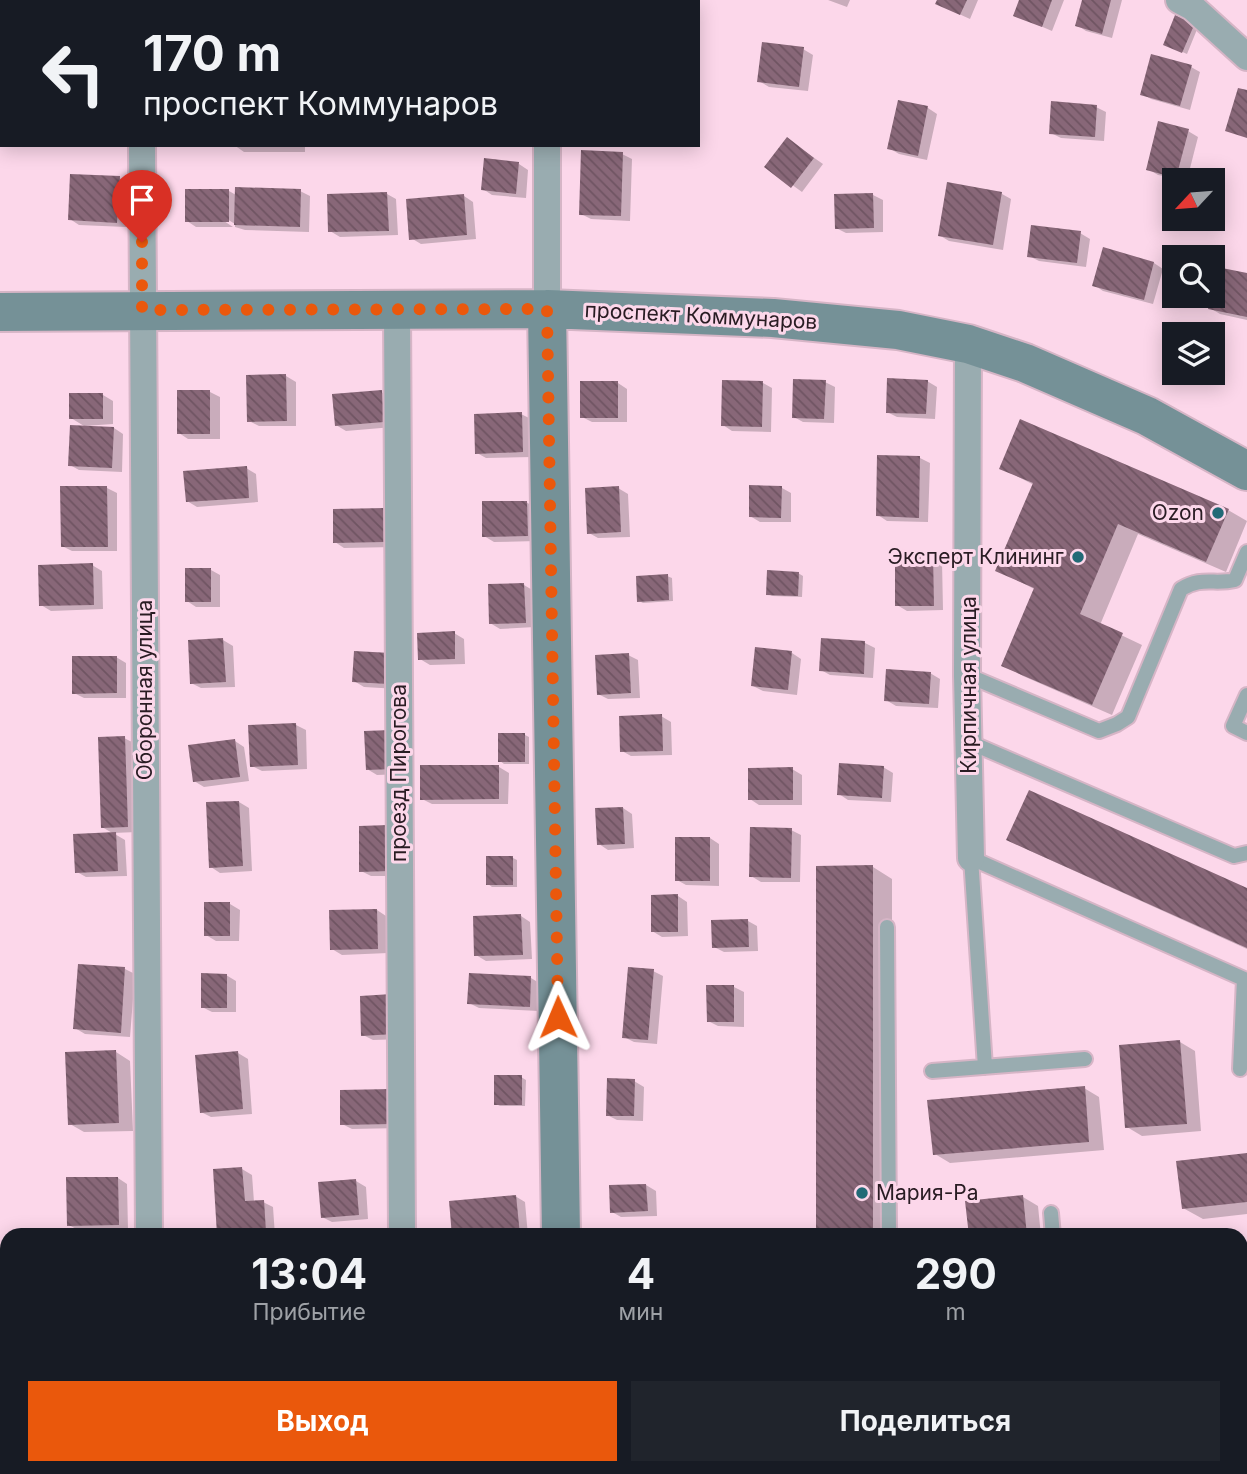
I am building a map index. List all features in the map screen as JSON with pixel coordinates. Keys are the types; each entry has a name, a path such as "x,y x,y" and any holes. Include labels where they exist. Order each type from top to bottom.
{"street":[{"path":"1179,0 1192,7 1247,57"},
{"name":"Оборонная улица","path":"142,147 149,1228"},
{"path":"547,147 561,1228"},
{"name":"проспект Коммунаров","path":"0,312 547,309 773,318 898,330 968,344 1025,363 1147,416 1247,471"},
{"name":"проезд Пирогова","path":"397,310 402,1228"},
{"name":"Кирпичная улица","path":"968,344 967,675 971,858"}],"lane":[{"path":"967,675 1099,731 1117,724 1128,717 1181,589 1200,580 1223,583 1235,580 1247,552"},
{"path":"1247,695 1233,726 1247,733"},
{"path":"969,742 1234,856 1247,853"},
{"path":"985,1067 971,858 1244,979 1240,1069"},
{"path":"887,927 889,1228"},
{"path":"932,1071 1085,1059"},
{"path":"1051,1213 1052,1228"}],"building":[{"path":"937,0 967,0 960,15 935,4"},
{"path":"1019,0 1052,0 1042,27 1013,16"},
{"path":"1082,0 1111,0 1102,34 1075,26"},
{"path":"1175,15 1195,23 1182,53 1163,45"},
{"path":"762,42 804,47 799,87 757,82"},
{"path":"1151,54 1192,65 1180,106 1140,95"},
{"path":"1238,88 1247,90 1247,138 1225,131"},
{"path":"898,100 928,106 918,156 887,149"},
{"path":"1051,101 1097,105 1095,137 1049,134"},
{"path":"1158,121 1189,129 1179,168 1162,168 1162,174 1146,170"},
{"path":"787,137 814,158 791,188 764,167"},
{"path":"581,150 623,152 621,216 579,215"},
{"path":"484,158 519,162 516,194 481,190"},
{"path":"70,174 120,176 117,223 68,220"},
{"path":"947,182 1002,192 993,245 938,236"},
{"path":"235,187 301,189 300,227 234,225"},
{"path":"185,189 229,189 229,222 185,222"},
{"path":"387,192 389,231 328,232 327,194"},
{"path":"873,193 874,228 835,229 834,194"},
{"path":"464,194 467,235 409,240 406,199"},
{"path":"1031,225 1081,231 1077,263 1027,257"},
{"path":"1103,247 1154,262 1144,300 1092,286"},
{"path":"1225,269 1247,273 1247,317 1208,309 1225,308"},
{"path":"286,374 287,421 247,422 246,375"},
{"path":"887,378 928,380 926,414 886,413"},
{"path":"793,379 826,380 824,419 792,418"},
{"path":"722,380 763,381 762,427 721,426"},
{"path":"580,381 618,381 618,418 580,418"},
{"path":"177,390 210,390 210,434 177,434"},
{"path":"382,390 384,422 335,426 332,394"},
{"path":"69,393 103,393 103,419 69,419"},
{"path":"522,412 523,452 475,454 474,414"},
{"path":"1020,419 1229,509 1206,562 1118,524 1080,614 1123,633 1092,705 1001,666 1034,588 995,571 1033,483 999,469"},
{"path":"70,425 114,427 112,468 68,466"},
{"path":"877,455 920,456 919,518 876,516"},
{"path":"247,466 249,498 186,502 183,471"},
{"path":"749,485 782,486 781,518 749,517"},
{"path":"60,486 107,486 108,547 61,547"},
{"path":"619,486 621,532 587,534 585,488"},
{"path":"482,501 527,501 528,536 482,537"},
{"path":"385,508 385,542 333,543 333,509"},
{"path":"895,554 933,554 934,606 895,606"},
{"path":"93,563 94,605 39,606 38,565"},
{"path":"185,568 211,568 211,602 185,602"},
{"path":"767,570 799,572 798,596 766,595"},
{"path":"668,574 669,600 637,602 636,576"},
{"path":"524,583 526,623 489,624 488,584"},
{"path":"455,631 455,659 418,660 417,633"},
{"path":"223,638 226,682 190,684 188,640"},
{"path":"821,638 865,641 864,674 819,671"},
{"path":"755,647 792,651 788,690 751,686"},
{"path":"354,651 391,653 389,684 352,682"},
{"path":"629,653 631,693 597,695 595,655"},
{"path":"72,656 117,656 117,693 72,694"},
{"path":"886,669 931,672 929,704 884,701"},
{"path":"662,714 663,751 620,752 619,716"},
{"path":"296,723 298,765 250,767 248,725"},
{"path":"392,730 394,769 366,770 364,731"},
{"path":"498,733 525,733 525,762 498,762"},
{"path":"125,736 128,827 101,828 98,737"},
{"path":"235,739 240,777 193,782 188,745"},
{"path":"839,763 884,766 882,798 837,795"},
{"path":"420,765 499,765 499,799 420,800"},
{"path":"793,767 793,800 748,800 748,768"},
{"path":"1029,790 1247,888 1247,948 1006,840"},
{"path":"239,801 243,866 209,868 206,802"},
{"path":"623,807 625,844 597,845 595,808"},
{"path":"389,825 390,871 359,872 359,826"},
{"path":"750,827 792,828 791,878 749,877"},
{"path":"116,832 118,871 75,873 73,834"},
{"path":"675,837 710,837 710,881 675,881"},
{"path":"486,856 513,856 513,885 486,885"},
{"path":"873,865 873,1228 816,1228 816,866"},
{"path":"678,894 678,932 651,932 651,895"},
{"path":"204,902 230,902 230,936 204,936"},
{"path":"377,909 378,949 330,950 329,910"},
{"path":"521,914 523,955 474,956 473,916"},
{"path":"748,919 749,947 712,948 711,920"},
{"path":"78,964 125,967 121,1033 73,1029"},
{"path":"628,967 654,969 648,1040 622,1038"},
{"path":"201,973 227,974 227,1008 201,1008"},
{"path":"469,973 531,976 530,1007 467,1004"},
{"path":"706,985 734,985 734,1022 707,1022"},
{"path":"392,994 394,1034 361,1036 360,996"},
{"path":"1180,1040 1187,1124 1125,1128 1119,1045"},
{"path":"116,1050 119,1123 68,1125 65,1052"},
{"path":"238,1051 243,1109 200,1113 195,1055"},
{"path":"494,1075 522,1075 522,1105 494,1105"},
{"path":"607,1078 635,1079 634,1116 606,1116"},
{"path":"1085,1086 1089,1142 933,1155 927,1100"},
{"path":"392,1089 392,1124 340,1125 340,1090"},
{"path":"1247,1153 1247,1202 1182,1209 1176,1161"},
{"path":"242,1167 245,1201 264,1200 266,1228 217,1228 213,1169"},
{"path":"66,1177 118,1177 119,1225 67,1226"},
{"path":"356,1179 359,1215 321,1218 318,1182"},
{"path":"646,1184 648,1211 610,1213 609,1185"},
{"path":"516,1195 519,1228 451,1228 449,1201"},
{"path":"1023,1195 1026,1228 968,1228 965,1201"}],"place":[{"name":"Ozon","path":"1218,513"},
{"name":"Эксперт Клининг","path":"1078,557"},
{"name":"Мария-Ра","path":"862,1193"}],"route":[{"path":"142,242 142,310 547,309 558,1017"}]}
